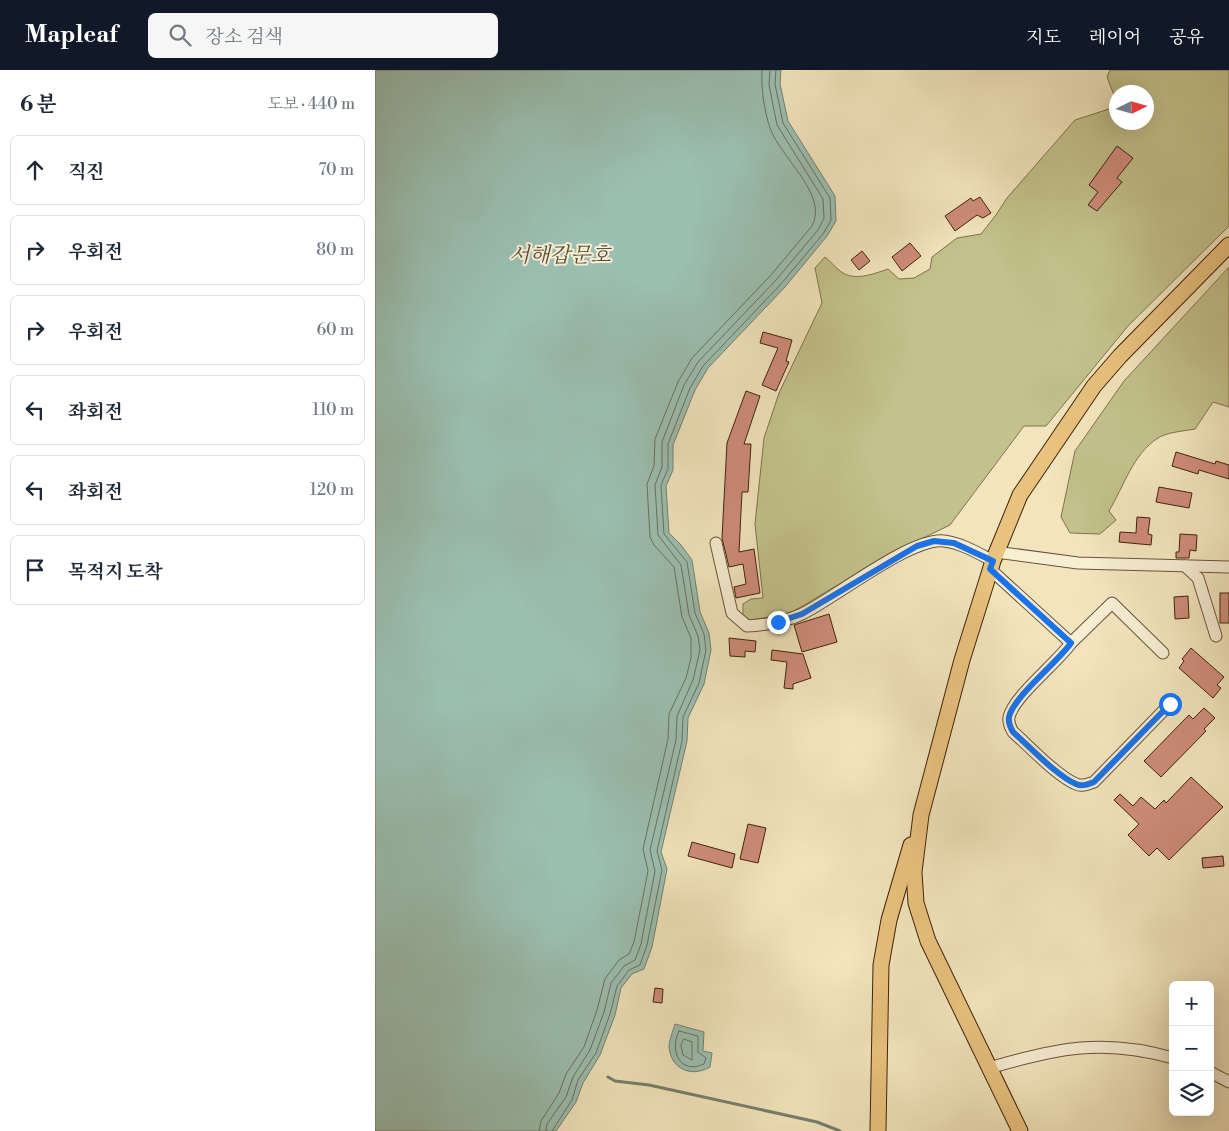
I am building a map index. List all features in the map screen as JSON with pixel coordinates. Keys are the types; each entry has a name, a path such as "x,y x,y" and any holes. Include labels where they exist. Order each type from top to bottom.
{"main road":[{"path":"878,1131 881,965 901,874 921,815 962,660 993,561 1020,494 1094,386 1120,356 1229,245"},
{"path":"921,815 914,872 916,903 927,941 1020,1131"}],"street":[{"path":"716,542 732,613 747,626 778,622 802,614 917,546 934,541 954,543 993,561 1071,643"},
{"path":"993,561 1229,567"},
{"path":"1185,566 1198,578 1216,636"},
{"path":"1163,653 1111,603 1017,702 1009,717 1009,726 1013,732 1076,784 1084,786 1094,782 1170,704"},
{"path":"989,1068 1069,1049 1107,1046 1142,1050 1169,1057"},
{"path":"1214,1074 1229,1082"}],"shaded area":[{"path":"1110,70 1229,70 1229,226 1128,326 1046,426 1024,426 950,525 884,557 788,614 750,620 743,615 743,604 751,599 763,598 755,524 764,438 779,393 822,303 815,268 825,257 840,271 851,276 864,276 888,269 899,279 914,278 930,269 932,257 957,238 981,234 1007,198 1075,120 1109,109 1109,130 1154,130 1154,85 1110,85 1107,77"},
{"path":"1229,267 1229,407 1213,402 1195,429 1166,434 1149,445 1135,462 1109,511 1116,520 1100,534 1070,533 1061,517 1075,451 1124,381"}],"water":[{"name":"서해갑문호","path":"375,70 781,70 780,84 788,121 835,196 836,221 827,236 785,287 708,368 695,390 673,445 673,470 666,486 669,533 692,560 700,612 709,633 711,650 704,684 688,718 687,741 661,852 667,869 652,947 644,969 632,974 621,988 615,1015 600,1055 583,1083 576,1102 556,1131 375,1131"},
{"path":"675,1024 704,1032 703,1051 712,1053 710,1067 696,1072 678,1066 671,1055 669,1047"}],"building":[{"path":"1117,146 1133,158 1117,178 1122,182 1097,211 1088,205 1098,192 1089,185"},
{"path":"980,197 991,213 983,218 977,215 955,231 945,216 971,198 973,201"},
{"path":"910,243 921,256 902,271 892,257"},
{"path":"862,251 870,261 859,270 851,260"},
{"path":"763,332 792,340 786,361 789,362 776,391 762,385 778,348 760,343"},
{"path":"746,391 760,396 744,444 751,444 748,492 742,492 739,552 754,549 760,593 736,598 734,587 746,584 743,564 729,567 722,538 727,443"},
{"path":"1176,452 1215,464 1216,461 1229,465 1229,479 1199,470 1198,474 1172,466"},
{"path":"1159,487 1192,493 1189,508 1156,502"},
{"path":"1137,517 1150,518 1148,534 1152,535 1151,545 1119,542 1120,532 1136,533"},
{"path":"1180,534 1197,535 1196,551 1190,550 1189,558 1176,558 1176,552 1179,552"},
{"path":"1220,593 1229,593 1229,623 1220,623"},
{"path":"1188,596 1189,618 1175,619 1174,597"},
{"path":"829,614 837,642 802,652 794,625"},
{"path":"729,638 756,641 755,652 745,651 745,657 730,656"},
{"path":"1191,648 1224,677 1217,685 1221,688 1213,698 1179,668 1184,661 1182,659"},
{"path":"772,650 803,654 811,678 793,684 793,689 784,688 787,662 771,660"},
{"path":"1204,708 1215,718 1204,729 1206,731 1161,777 1144,761 1189,715 1193,719"},
{"path":"1191,777 1223,807 1169,860 1157,848 1149,856 1128,835 1139,824 1114,800 1120,794 1133,806 1141,797 1155,809 1164,800 1166,803"},
{"path":"748,824 766,828 758,863 740,859"},
{"path":"692,842 735,854 732,868 688,856"},
{"path":"1223,856 1224,866 1203,868 1202,858"},
{"path":"655,988 663,989 662,1003 653,1002"}],"waterway":[{"path":"608,1077 615,1081 649,1085 817,1122 840,1131"}],"route":[{"path":"778,622 802,614 917,546 934,541 954,543 993,561 990,569 1071,643 1063,655 1017,702 1009,717 1009,726 1013,732 1065,777 1076,784 1084,786 1094,782 1170,704"}]}
